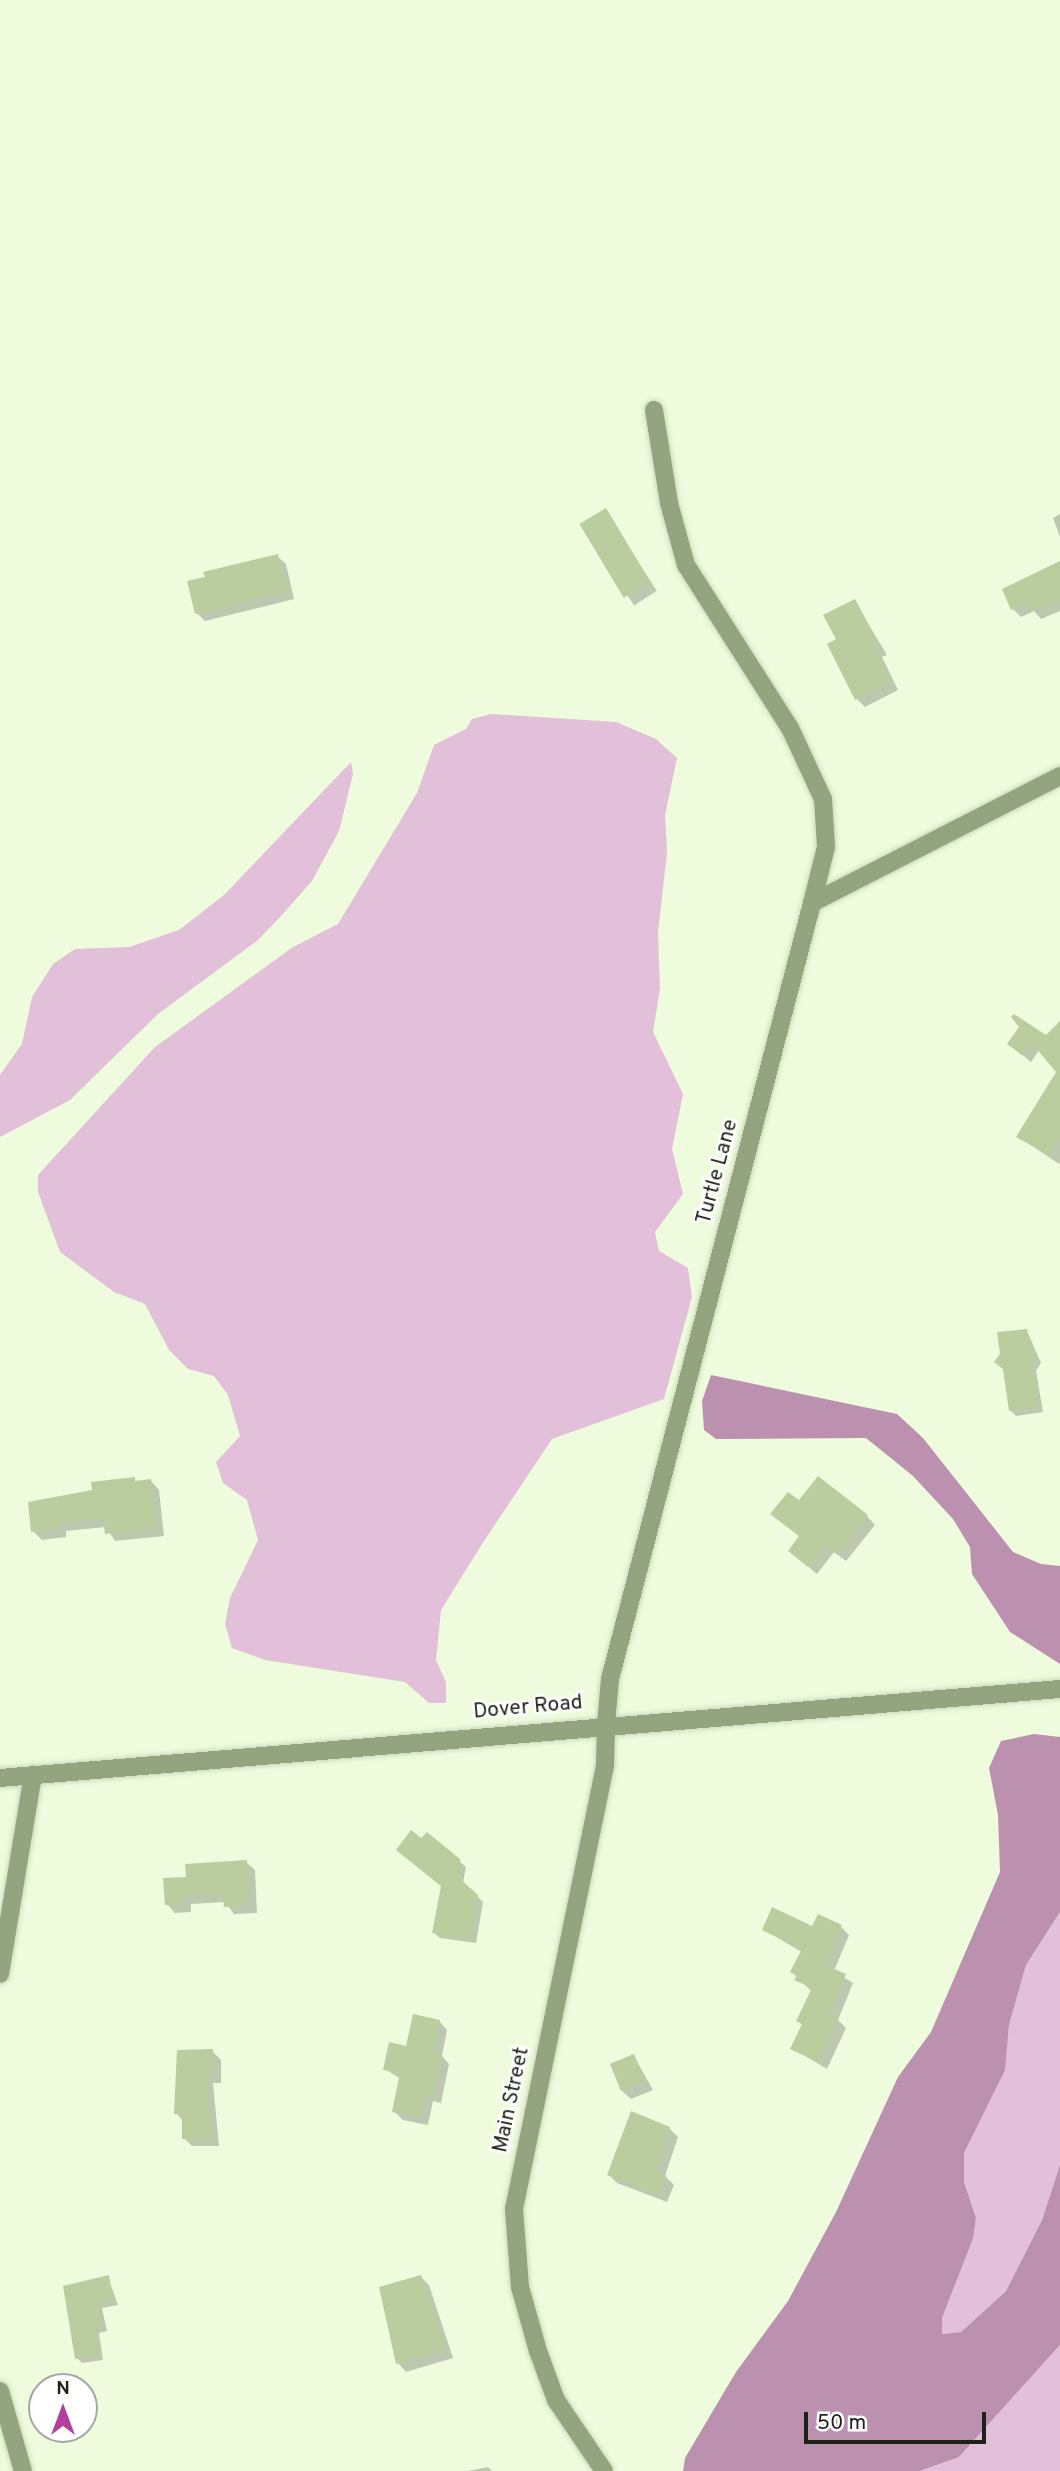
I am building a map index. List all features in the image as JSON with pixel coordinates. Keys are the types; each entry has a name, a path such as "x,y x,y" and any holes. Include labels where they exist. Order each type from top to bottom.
{"street":[{"name":"Turtle Lane","path":"606,1724 613,1666 826,847 823,799 790,728 685,565 669,503 654,410"},
{"path":"812,903 1060,776"},
{"name":"Dover Road","path":"0,1777 606,1724 1060,1689"},
{"name":"Main Street","path":"604,2471 556,2400 538,2351 520,2287 514,2209 580,1868 606,1765 606,1724"},
{"path":"0,1974 33,1775"},
{"path":"0,2391 23,2471"}],"shaded area":[{"path":"491,714 616,722 656,739 677,758 665,815 667,853 658,932 660,989 653,1032 683,1094 672,1149 683,1194 655,1232 659,1251 688,1268 692,1297 664,1399 552,1439 482,1544 441,1610 436,1660 446,1682 446,1703 429,1703 405,1682 265,1660 232,1648 225,1624 230,1598 258,1540 247,1500 223,1483 216,1462 240,1436 228,1395 214,1376 188,1369 169,1350 145,1304 114,1292 60,1252 38,1192 38,1175 155,1047 293,947 338,924 417,793 434,745 466,729 472,719"},
{"path":"351,762 353,774 339,831 312,881 281,916 258,940 158,1014 70,1100 0,1137 0,1075 22,1044 32,997 53,964 75,949 129,947 179,930 224,895"},
{"path":"711,1375 897,1414 923,1438 1013,1552 1041,1564 1060,1566 1060,1664 1010,1632 972,1574 970,1547 953,1519 913,1476 866,1438 716,1439 704,1430 702,1401"},
{"path":"1034,1734 1060,1737 1060,1912 1026,1965 1009,2025 1005,2070 964,2153 964,2182 976,2218 973,2239 942,2318 942,2334 961,2332 1006,2291 1042,2220 1060,2165 1060,2345 959,2457 920,2471 683,2471 685,2458 736,2372 788,2301 836,2212 898,2077 931,2032 1000,1872 998,1815 989,1768 1001,1741"},
{"path":"1060,1912 1060,2165 1042,2220 1006,2291 961,2332 942,2334 942,2318 973,2239 976,2218 964,2182 964,2153 1004,2070 1009,2025 1026,1965"},
{"path":"1060,2345 1060,2471 920,2471 959,2457"}],"building":[{"path":"606,508 650,582 624,598 579,524"},
{"path":"278,554 287,591 195,614 187,581 205,577 203,572"},
{"path":"1060,561 1060,601 1031,611 1027,602 1011,610 1002,589"},
{"path":"855,599 880,646 875,649 891,681 855,700 827,644 836,639 823,615"},
{"path":"1014,1014 1046,1035 1060,1021 1060,1138 1050,1156 1016,1137 1056,1072 1031,1042 1022,1055 1007,1044 1019,1027 1011,1017"},
{"path":"1027,1329 1030,1347 1036,1356 1032,1365 1038,1407 1009,1411 1003,1369 994,1362 1000,1354 997,1332"},
{"path":"818,1476 868,1515 837,1554 825,1544 808,1567 788,1551 799,1536 770,1514 788,1492 799,1500"},
{"path":"135,1477 135,1481 151,1479 157,1528 105,1534 103,1518 58,1523 59,1529 31,1532 28,1502 92,1490 91,1482"},
{"path":"411,1830 421,1838 427,1832 461,1860 456,1866 462,1871 458,1877 478,1895 471,1939 432,1933 441,1886 396,1850"},
{"path":"247,1860 249,1905 224,1907 223,1894 183,1896 183,1904 165,1905 163,1878 186,1877 185,1864"},
{"path":"772,1907 812,1926 818,1914 842,1925 825,1965 846,1974 829,2014 838,2019 818,2062 790,2049 802,2024 796,2021 812,1988 794,1980 797,1975 790,1972 802,1949 762,1930"},
{"path":"413,2014 440,2020 433,2052 442,2054 433,2096 424,2094 419,2117 392,2112 400,2073 383,2070 389,2042 406,2046"},
{"path":"213,2049 213,2075 206,2075 212,2138 182,2139 182,2114 174,2114 177,2050"},
{"path":"634,2054 645,2081 621,2091 610,2064"},
{"path":"631,2111 670,2127 655,2171 666,2175 659,2195 607,2175"},
{"path":"109,2275 113,2300 98,2303 102,2326 94,2328 99,2355 75,2359 63,2286"},
{"path":"421,2275 446,2350 396,2364 379,2287"}]}
